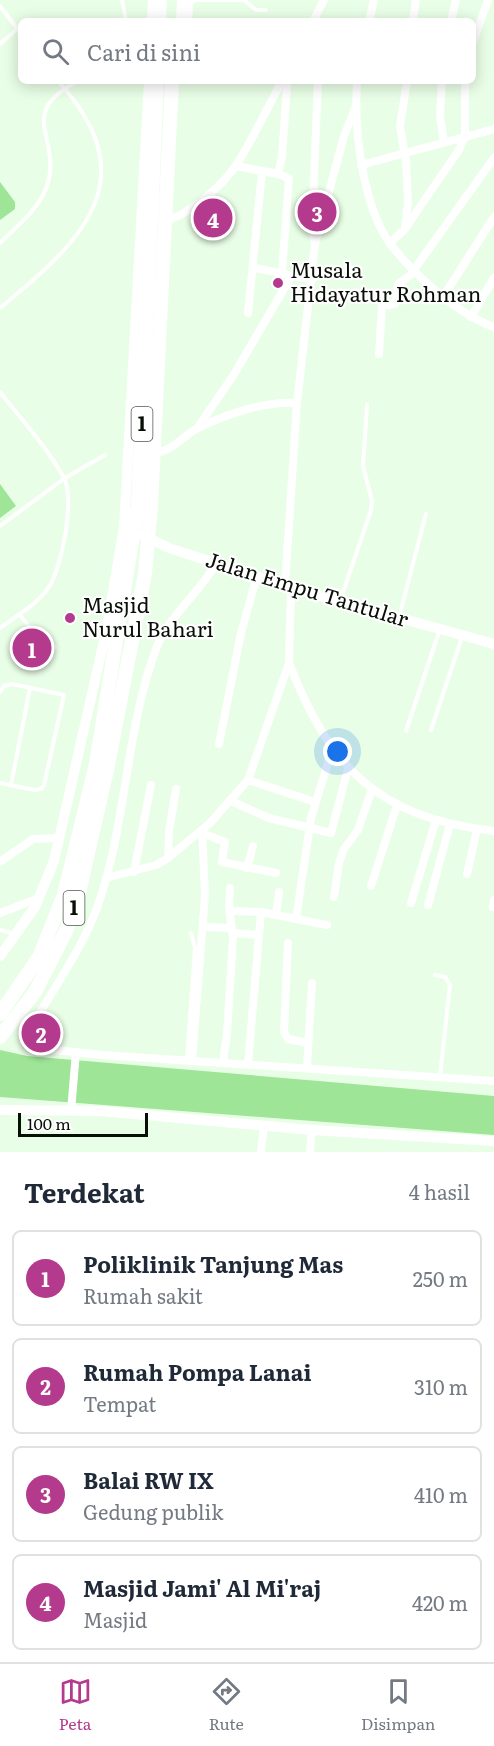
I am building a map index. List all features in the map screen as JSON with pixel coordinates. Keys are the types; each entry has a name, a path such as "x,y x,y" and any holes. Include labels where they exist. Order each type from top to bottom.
{"highway":[{"path":"159,18 160,0"},
{"path":"174,18 175,0"},
{"path":"183,18 184,0"},
{"name":"1","path":"2,1034 35,992 66,931 89,856 138,505 157,84"},
{"name":"1","path":"0,1014 39,957 53,927 101,767 145,574 151,506 172,84"},
{"path":"170,109 175,84"}],"street":[{"path":"152,18 153,0"},
{"path":"314,18 324,0"},
{"path":"370,18 374,0"},
{"path":"413,18 416,0"},
{"path":"452,18 456,0"},
{"path":"476,34 488,0"},
{"path":"318,11 318,18"},
{"path":"0,956 39,898 59,838 106,632 124,526 149,84"},
{"path":"141,220 174,219 192,208 236,166 280,84"},
{"path":"278,174 287,101 287,86 284,84"},
{"path":"315,244 312,224 318,84"},
{"path":"357,84 356,106 361,165 371,200 390,243 414,271 443,297 471,317 494,327"},
{"path":"404,230 408,203 405,153 400,126 407,84"},
{"path":"442,84 440,116 444,142"},
{"path":"390,243 404,230 459,150 465,136 465,84"},
{"path":"106,878 134,872 168,858 202,831 231,801 248,780 289,663 288,587 297,403 313,279 315,244 344,136 356,106"},
{"path":"361,165 494,129"},
{"path":"379,354 382,306 395,304 398,284 414,271 494,158"},
{"path":"236,166 289,177 282,273"},
{"path":"248,313 262,172"},
{"path":"443,297 494,217"},
{"path":"254,268 291,277 313,279"},
{"path":"198,427 233,376 291,277"},
{"path":"471,317 494,278"},
{"path":"127,455 162,453 198,427 261,407 297,403"},
{"name":"Jalan Empu Tantular","path":"124,526 169,548 288,587 494,644"},
{"path":"216,564 198,591 174,618 156,650 142,700 106,878 99,902 63,974 29,1031 31,1042 37,1046 76,1056 307,1067 494,1081"},
{"path":"219,744 237,651 256,576"},
{"path":"289,663 313,718 332,750 348,769 372,789 397,805 436,820 494,831"},
{"path":"296,920 309,827 332,750"},
{"path":"231,801 269,818 332,832 348,769"},
{"path":"248,780 315,802"},
{"path":"134,872 151,785"},
{"path":"168,858 169,831 176,789"},
{"path":"334,897 339,863 344,849 358,830 372,789"},
{"path":"371,886 385,850 397,805"},
{"path":"411,903 436,820"},
{"path":"428,905 450,824"},
{"path":"466,874 477,829"},
{"path":"202,831 225,842 222,862 276,873"},
{"path":"189,1060 203,927 205,877 202,831"},
{"path":"0,862 33,839 59,838"},
{"path":"247,868 253,846"},
{"path":"223,1062 227,1034 232,931 230,888"},
{"path":"276,915 279,892"},
{"path":"0,913 39,898"},
{"path":"230,911 261,912 327,925"},
{"path":"248,1064 261,912"},
{"path":"203,927 258,935"},
{"path":"288,943 284,1032 288,1040 308,1043"},
{"path":"307,1067 312,983"},
{"path":"71,1108 76,1056"},
{"path":"0,1110 71,1108 312,1130 494,1141"},
{"path":"261,1152 264,1126"},
{"path":"310,1152 312,1130"}],"lane":[{"path":"122,0 125,18"},
{"path":"190,18 191,3 197,0 243,0 256,10 266,10"},
{"path":"0,6 17,29 0,44"},
{"path":"0,308 51,266 76,236 96,198 101,179 99,144 61,84"},
{"path":"0,243 38,204 47,187 50,172 43,126 44,113 50,100 72,84"},
{"path":"0,392 65,478 67,506 66,533 59,561 49,586 37,600 0,628"},
{"path":"340,602 371,510 372,501 363,466 367,405"},
{"path":"0,526 65,478 105,455"},
{"path":"399,618 426,514"},
{"path":"19,614 37,636 56,647"},
{"path":"406,731 440,629"},
{"path":"431,730 463,636"},
{"path":"0,692 4,686 12,684 64,695 44,785 41,789 35,790 0,783"},
{"path":"11,785 30,688"},
{"path":"0,930 16,934"},
{"path":"189,1060 195,948 191,933"},
{"path":"435,975 445,977 450,985 440,1077"}],"shaded area":[{"path":"0,182 15,202 15,209 0,220"},
{"path":"0,484 16,506 0,518"},
{"path":"0,1050 27,1056 494,1096 494,1135 0,1097"}],"place":[{"name":"Balai RW IX","path":"317,212"},
{"name":"Masjid Jami' Al Mi'raj","path":"213,218"},
{"name":"Musala Hidayatur Rohman","path":"278,283"},
{"name":"Masjid Nurul Bahari","path":"70,618"},
{"name":"Poliklinik Tanjung Mas","path":"32,648"},
{"name":"Rumah Pompa Lanai","path":"41,1033"}]}
